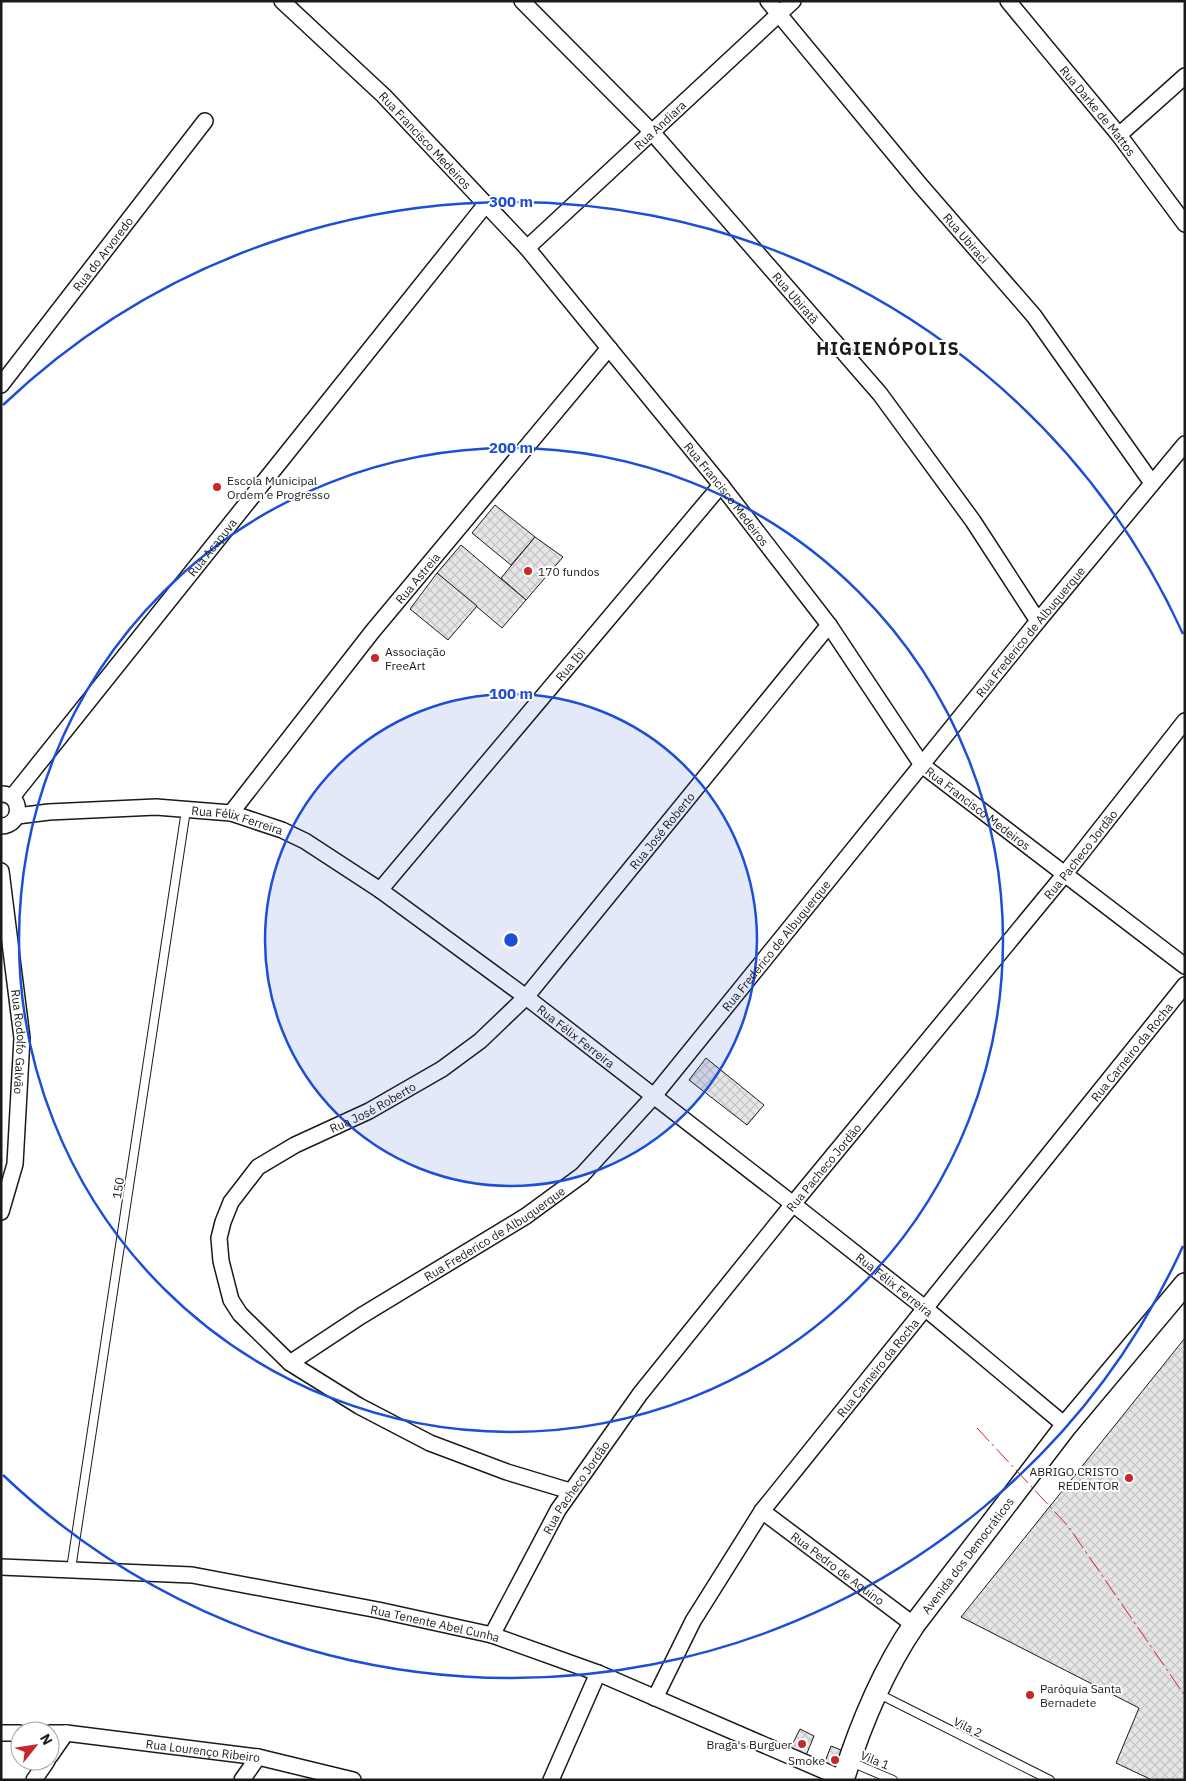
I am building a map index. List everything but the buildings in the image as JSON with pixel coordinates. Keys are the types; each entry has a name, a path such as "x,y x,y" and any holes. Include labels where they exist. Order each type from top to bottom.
{"street":[{"name":"Rua Francisco Medeiros","path":"282,1 384,96 527,248 721,485 828,624 922,765 1185,966"},
{"name":"Rua Ubiratã","path":"522,1 651,132 880,394 973,521 1038,621"},
{"name":"Rua Ubiraci","path":"768,1 921,186 1034,316 1152,483"},
{"name":"Rua Andiara","path":"527,248 793,1"},
{"name":"Rua Darke de Mattos","path":"1011,2 1119,135 1185,224"},
{"path":"1119,135 1185,76"},
{"name":"Rua do Arvoredo","path":"1,385 205,121"},
{"name":"Rua Acapuva","path":"7,795 486,204"},
{"name":"Rua Astreia","path":"231,813 372,632 610,348"},
{"name":"Rua Frederico de Albuquerque","path":"290,1363 361,1316 534,1210 582,1175 653,1097 1038,621 1185,444"},
{"name":"Rua Ibi","path":"380,890 721,485"},
{"name":"Rua José Roberto","path":"570,1491 507,1472 430,1443 359,1406 290,1363 240,1314 231,1300 221,1261 219,1238 222,1222 232,1202 258,1167 295,1145 369,1111 442,1069 480,1041 526,997 828,624"},
{"name":"Rua Pacheco Jordão","path":"492,1635 558,1510 640,1394 793,1204 1064,875 1185,721"},
{"path":"1,826 11,823 17,816 18,807 16,800 7,795"},
{"name":"Rua Félix Ferreira","path":"17,816 49,812 156,807 231,813 282,830 305,842 380,890 526,997 926,1309 1066,1426"},
{"name":"Rua Rodolfo Galvão","path":"1,871 22,1038 15,1164 1,1212"},
{"name":"Rua Carneiro da Rocha","path":"655,1698 693,1621 762,1511 1185,986"},
{"name":"Avenida dos Democráticos","path":"845,1774 876,1692 901,1644 914,1625 1066,1426 1185,1284"},
{"name":"Rua Pedro de Aquino","path":"762,1511 914,1625"},
{"name":"Rua Tenente Abel Cunha","path":"1,1567 192,1575 378,1610 492,1635 598,1673 655,1698 845,1774"},
{"path":"551,1780 598,1673"},
{"name":"Rua Lourenço Ribeiro","path":"60,1733 258,1757 353,1780"},
{"path":"60,1742 66,1733"},
{"path":"242,1780 258,1757"}],"lane":[{"name":"150","path":"71,1569 186,810"},
{"name":"Vila 2","path":"876,1692 1050,1780"},
{"name":"Vila 1","path":"845,1774 893,1780"}],"power":[{"path":"977,1428 1068,1526 1185,1696"}],"place":[{"name":"Escola Municipal Ordem e Progresso","path":"217,487"},
{"name":"170 fundos","path":"528,571"},
{"name":"Associação FreeArt","path":"375,658"},
{"name":"ABRIGO CRISTO REDENTOR","path":"1129,1478"},
{"name":"Paróquia Santa Bernadete","path":"1030,1695"},
{"name":"Braga's Burguer","path":"802,1744"},
{"name":"Smoke","path":"835,1760"}],"district":[{"name":"HIGIENÓPOLIS","path":"888,348"}]}
